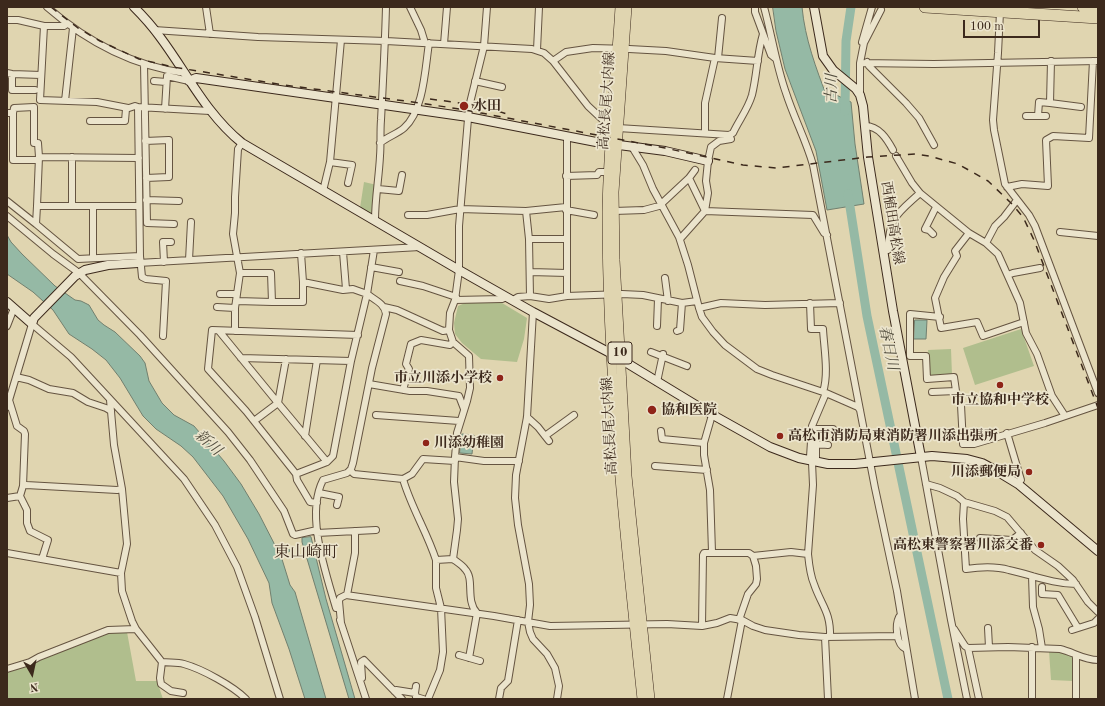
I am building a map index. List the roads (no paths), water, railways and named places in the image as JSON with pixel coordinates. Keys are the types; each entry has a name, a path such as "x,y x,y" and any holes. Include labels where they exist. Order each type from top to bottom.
{"highway":[{"path":"925,7 1098,14"},
{"path":"1083,7 1098,8"},
{"path":"997,10 1098,18"}],"main road":[{"name":"高松長尾大内線","path":"620,7 621,49"},
{"name":"高松長尾大内線","path":"627,7 621,49 614,145 612,354 621,482 638,625 650,699"},
{"name":"高松長尾大内線","path":"614,145 609,172 608,206 613,295 620,360 642,699"}],"street":[{"path":"47,7 73,28 118,54 144,64 187,77"},
{"path":"134,7 154,30 210,111 242,144 510,299 612,354 712,415 787,455 814,462 837,464 940,456 967,459 982,463 1018,484 1098,551"},
{"path":"206,7 210,34"},
{"path":"375,220 386,41 386,7"},
{"path":"380,143 403,129 411,121 421,94 427,43 410,7"},
{"path":"444,44 447,7"},
{"path":"453,559 452,555 458,530 454,482 457,433 470,388 469,356 453,342 449,330 450,313 456,298 459,270 460,209 468,117 484,46 487,7"},
{"path":"537,50 539,7"},
{"path":"755,7 755,12 771,54 776,59"},
{"path":"764,7 776,59 791,109 809,150 897,591 915,699"},
{"path":"814,7 823,56 832,70 858,92 864,63 861,56 862,41 872,7"},
{"path":"861,56 864,43 881,10"},
{"path":"997,10 997,62 993,125 1001,165 1007,186 1029,215 1035,226 1098,393"},
{"path":"704,133 706,103 716,58 722,18"},
{"path":"7,20 18,20 44,26 64,26 67,24"},
{"path":"44,26 40,100 97,102 128,108 135,106 145,108 210,111"},
{"path":"65,101 73,28"},
{"path":"154,30 263,37 386,41 537,50 544,53 553,61 588,106 607,123 615,126 729,135 733,133 747,109 754,84 759,45 763,34"},
{"path":"323,191 330,162 341,40"},
{"path":"553,61 566,52 593,48 668,51 716,58 758,61"},
{"path":"1050,103 1052,61"},
{"path":"864,63 934,64 1096,61 1089,138 1053,136 1046,140 1048,186 1022,184 1007,186"},
{"path":"864,63 869,66 919,118 934,145"},
{"path":"144,64 147,224 174,224"},
{"path":"36,90 9,89 10,74 41,75"},
{"path":"165,109 167,76 187,77 468,117 614,145 665,151 708,161"},
{"path":"154,81 166,82"},
{"path":"475,81 502,87"},
{"name":"西植田高松線","path":"858,92 863,106 883,250 905,356 918,457"},
{"path":"1038,116 1038,102 1082,107"},
{"path":"138,107 140,261 142,276 146,279 166,280 163,336"},
{"path":"36,224 37,206 38,158 38,143 34,143 34,108 14,108 10,113 14,160 38,158 72,157 138,158"},
{"path":"90,121 125,121 126,109 128,108"},
{"path":"1026,116 1046,116"},
{"path":"865,126 869,126 881,133 887,140 920,194 970,233 986,243 998,254 1020,303 1026,333 1037,354 1052,396 1065,416"},
{"path":"680,239 705,211 708,193 706,181 708,161 712,145 719,141 731,139 729,135"},
{"path":"567,136 567,296"},
{"path":"146,141 169,140 170,177 146,178"},
{"path":"235,331 236,301 238,278 240,273 233,234 238,149 242,144"},
{"path":"632,147 646,171 661,204 680,239 699,308 702,316 713,332 725,345 757,369 825,393 858,407 860,410"},
{"path":"72,157 72,206"},
{"path":"330,162 352,165 348,183"},
{"path":"614,211 644,210 659,206 689,178 695,170"},
{"path":"566,176 597,175 598,172 609,172"},
{"path":"378,189 399,191 402,175"},
{"path":"689,178 705,211"},
{"path":"883,250 888,250 888,236 893,220 920,194"},
{"path":"7,200 78,259 93,258 164,262 422,247"},
{"path":"146,200 179,201"},
{"path":"986,243 995,226 1017,200"},
{"path":"37,206 139,206"},
{"path":"93,206 93,258"},
{"path":"933,234 929,230 925,229 936,207"},
{"path":"408,215 427,215 460,209 526,211 566,209 594,215"},
{"path":"526,211 529,239 530,296"},
{"path":"705,211 813,215 824,233 827,235"},
{"path":"7,216 77,274 140,335 228,432 250,460 276,498 284,511 293,534 295,535 317,531 376,530"},
{"path":"189,260 191,222"},
{"path":"1060,232 1098,236"},
{"path":"970,233 955,251 957,256 944,277 936,298 941,328 977,322 983,336 1024,322"},
{"path":"529,239 567,239"},
{"path":"164,262 163,242 171,242"},
{"path":"296,474 327,462 333,456 351,361 367,294 374,250"},
{"path":"342,252 346,289"},
{"path":"217,307 236,301 302,302 303,282 301,253"},
{"path":"7,407 33,321 77,274 96,267 140,261"},
{"path":"371,267 399,272"},
{"path":"1008,275 1040,268"},
{"path":"530,272 567,273"},
{"path":"240,273 271,273 272,302"},
{"path":"665,278 668,301"},
{"path":"400,281 423,286 456,298 510,299 530,296 549,298 567,296 643,295 682,303 697,301"},
{"path":"303,282 353,289 367,294 384,307 397,310 442,331 449,330"},
{"path":"220,294 236,301"},
{"path":"657,326 658,299"},
{"path":"7,302 33,321 72,357 184,479 215,525 237,567 255,618 280,699"},
{"path":"678,331 680,330 682,303"},
{"path":"699,308 720,303 765,305 840,303"},
{"path":"810,303 811,329 823,329 826,375 825,393 812,426 810,456 814,462"},
{"path":"366,699 329,583 316,521 317,503 320,486 323,480 347,472 350,470 353,463 369,384 385,322 386,314 384,307"},
{"path":"7,326 14,308"},
{"path":"533,312 527,417 516,475 515,498 518,525 530,584 528,622 530,632 533,639 547,654 555,668 559,686 557,699"},
{"path":"940,317 910,314 905,356 926,356 926,379 954,377 956,391 961,405 964,444 974,444 1098,405"},
{"path":"317,503 310,502 297,480 296,474 254,421 208,369 212,330 358,335"},
{"path":"219,330 327,462"},
{"path":"403,390 409,369 406,364 411,344 421,340 450,345 453,342"},
{"path":"651,352 663,355 687,366"},
{"path":"657,382 663,355"},
{"path":"241,358 351,361"},
{"path":"254,421 278,403 286,359"},
{"path":"306,436 317,360"},
{"path":"7,379 29,380 49,389 73,394 111,411"},
{"path":"16,379 42,390 66,397"},
{"path":"369,384 403,390 427,391 459,396 464,409"},
{"path":"932,392 956,391"},
{"path":"9,400 17,426 24,431 25,434 23,486 20,496 27,510 27,523 30,531 48,540 42,559"},
{"path":"110,400 114,445 122,489 127,544 121,573 122,591 136,630 162,662 183,664 201,670 240,692 246,699"},
{"path":"376,414 460,422"},
{"path":"527,417 538,427 547,439 574,415"},
{"path":"712,415 704,443 704,455 710,490 712,552"},
{"path":"828,699 829,616 814,583 809,565 808,554 816,429 833,430"},
{"path":"661,431 662,439 704,443"},
{"path":"1007,434 1021,480 1018,484"},
{"path":"816,444 828,445"},
{"path":"918,457 926,484 967,699"},
{"path":"350,470 354,474 403,478 412,474 423,459 519,461"},
{"path":"655,466 707,470"},
{"path":"403,478 436,560 436,588 441,608 443,652 440,670 428,699"},
{"path":"926,484 940,488 957,496 964,502 1007,517 1035,550 1058,566 1076,584 1088,602 1098,612"},
{"path":"23,486 122,489"},
{"path":"319,493 339,497 337,505"},
{"path":"7,498 20,496"},
{"path":"964,502 963,519 966,569 980,567 1008,569 1061,584 1076,584"},
{"path":"347,595 355,553 355,531"},
{"path":"980,538 1012,540 1021,534"},
{"path":"702,626 704,553 749,553 753,556 791,552 808,554"},
{"path":"7,553 121,573"},
{"path":"727,699 740,620 748,594 758,580 753,556"},
{"path":"436,560 453,559 466,569 469,575 471,604 477,613 469,658"},
{"path":"1032,576 1034,607 1042,648"},
{"path":"329,583 340,598 341,623"},
{"path":"1042,587 1042,594 1058,595 1075,629 1094,623 1098,619"},
{"path":"340,598 347,595 477,613 550,626 702,626 717,623 730,618 740,620 765,630 800,636 897,636"},
{"path":"900,615 897,636 901,645 906,648"},
{"path":"499,699 501,688 508,680 518,620"},
{"path":"953,628 968,648 979,699"},
{"path":"988,628 989,647"},
{"path":"7,668 30,662 39,657 108,630 136,630"},
{"path":"968,648 1032,647 1060,649 1086,659 1098,660"},
{"path":"1032,647 1032,699"},
{"path":"459,655 480,661"},
{"path":"1076,655 1076,699"},
{"path":"362,684 362,662 364,660 402,699"},
{"path":"162,662 160,678 161,684 171,691 183,693"},
{"path":"416,686 416,697 423,699"},
{"path":"394,691 415,693"}],"water":[{"path":"773,7 802,7 808,42 827,97 832,93 851,102 855,144 864,204 827,210 816,151 785,69 776,31"},
{"name":"新川","path":"7,235 22,254 55,286 75,300 89,305 98,320 115,332 140,356 145,363 149,381 162,403 174,415 194,426 224,461 241,484 259,514 279,553 289,549 290,551 281,556 290,585 295,592 326,699 305,699 272,603 269,583 248,539 223,496 193,457 181,446 156,429 143,416 120,378 106,360 69,334 53,310 33,292 7,274"},
{"path":"915,320 927,320 926,339 914,339"},
{"path":"462,434 474,435 472,454 460,453"},
{"path":"311,537 326,599 355,699 349,699 302,542 302,538"}],"waterway":[{"name":"古川","path":"845,111 846,41 851,7"},
{"name":"春日川","path":"848,194 867,316 948,699"}],"railway":[{"path":"51,7 78,28 100,41 139,59 173,67 284,85 460,109 665,148 743,165 776,168 868,157 915,154 929,156 958,164 988,181 1023,217 1034,240 1098,408"},
{"path":"430,99 482,106 507,114"}],"place":[{"name":"水田","path":"464,106"},
{"name":"市立川添小学校","path":"500,378"},
{"name":"市立協和中学校","path":"1000,385"},
{"name":"協和医院","path":"652,410"},
{"name":"高松市消防局東消防署川添出張所","path":"780,436"},
{"name":"川添幼稚園","path":"426,443"},
{"name":"川添郵便局","path":"1029,472"},
{"name":"高松東警察署川添交番","path":"1041,545"}],"district":[{"name":"東山崎町","path":"306,553"}]}
